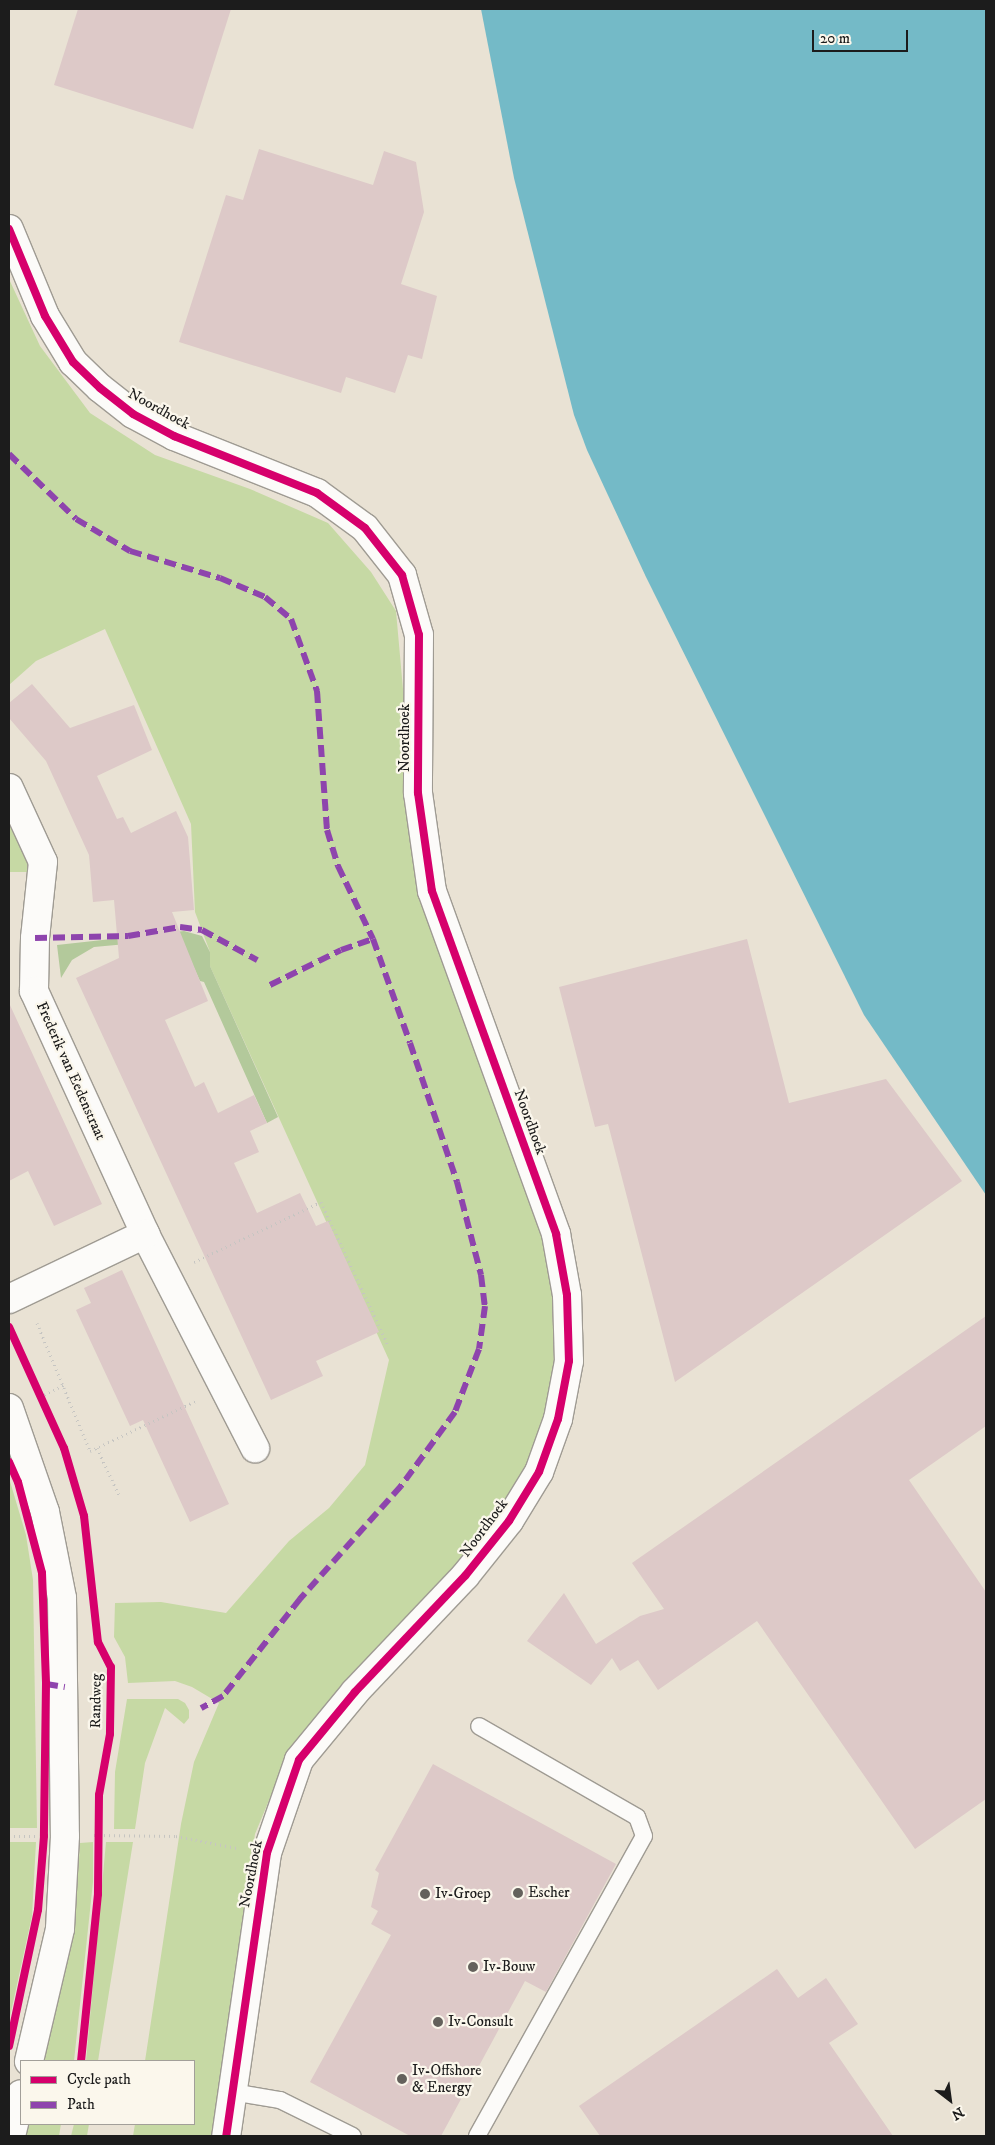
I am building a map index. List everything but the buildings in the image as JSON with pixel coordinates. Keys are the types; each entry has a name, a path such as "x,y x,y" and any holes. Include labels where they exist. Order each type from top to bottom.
{"street":[{"name":"Noordhoek","path":"9,229 46,316 73,362 100,388 133,414 174,436 318,493 366,528 402,575 419,635 418,793 432,891 556,1234 567,1295 569,1361 558,1419 539,1472 509,1521 465,1576 355,1692 299,1760 267,1853 226,2136"},
{"name":"Frederik van Eedenstraat","path":"9,788 43,862 35,938 34,991 145,1234 255,1448"},
{"path":"9,1299 145,1234"},
{"name":"Randweg","path":"9,1408 45,1512 62,1598 65,1836 60,1929 29,2060"},
{"path":"11,2136 20,2098"}],"lane":[{"path":"477,2136 644,1836 637,1817 479,1726"},
{"path":"232,2092 280,2100 353,2136"}],"path":[{"path":"166,1275 321,1202 389,1347"},
{"path":"37,1323 90,1451 224,1388"},
{"path":"40,1397 64,1385"},
{"path":"36,1388 44,1406"},
{"path":"97,1448 119,1495"},
{"path":"43,1845 44,1826"},
{"path":"98,1827 98,1845"},
{"path":"114,1836 176,1836 267,1853"}],"green space":[{"path":"9,279 40,346 90,413 155,455 250,489 328,523 371,572 396,611 414,812 541,1229 552,1293 554,1364 545,1416 524,1474 482,1542 287,1757 255,1834 213,2136 133,2136 135,2125 195,2125 195,2060 145,2060 181,1824 194,1762 219,1703 192,1687 175,1681 128,1683 125,1657 114,1637 115,1603 161,1602 226,1613 289,1541 329,1508 365,1465 389,1360 210,966 210,952 195,912 191,824 105,629 36,661 9,685"},
{"path":"9,810 27,860 27,872 9,872"},
{"path":"184,931 202,936 210,952 210,966 278,1117 267,1123 204,982 200,981 181,939 94,947 72,960 61,978 57,945"},
{"path":"9,1478 26,1535 33,1580 37,1828 9,1828"},
{"path":"127,1699 178,1699 185,1703 189,1710 189,1718 184,1724 165,1708 145,1763 135,1829 114,1829 115,1772"},
{"path":"9,1842 36,1842 32,1916 9,2021"},
{"path":"93,1842 93,1882 74,2060 43,2060 76,1903 80,1843"},
{"path":"106,1842 133,1842 98,2060 86,2060"},
{"path":"29,2125 61,2125 59,2136 26,2136"},
{"path":"74,2125 89,2125 87,2136 71,2136"}],"water":[{"path":"481,9 986,9 986,1195 864,1015 646,577 587,450 574,415 514,178"}],"marked path":[{"path":"9,454 76,519 130,551 220,578 265,597 291,619 317,691 327,830 338,866 373,939 410,1043 457,1182 481,1275 485,1306 479,1349 455,1412 401,1486 300,1599 223,1696 201,1708"},
{"path":"35,938 128,936 180,927 202,930 257,960"},
{"path":"270,985 341,950 373,939"},
{"path":"46,1684 65,1687"}],"cycle path":[{"path":"9,229 45,316 73,362 100,388 133,414 174,436 317,493 365,528 402,575 419,635 418,793 432,891 556,1234 567,1295 569,1361 558,1419 539,1472 509,1521 465,1576 355,1692 299,1760 267,1853 226,2136"},
{"path":"9,1327 64,1448 84,1516 98,1642 111,1667 110,1734 99,1795 98,1894 81,2060"},
{"path":"9,1462 18,1482 42,1573 46,1684 44,1836 38,1910 9,2046"}],"place":[{"name":"Escher","path":"518,1893"},
{"name":"Iv-Groep","path":"425,1894"},
{"name":"Iv-Bouw","path":"473,1967"},
{"name":"Iv-Consult","path":"438,2022"},
{"name":"Iv-Offshore & Energy","path":"402,2079"}]}
